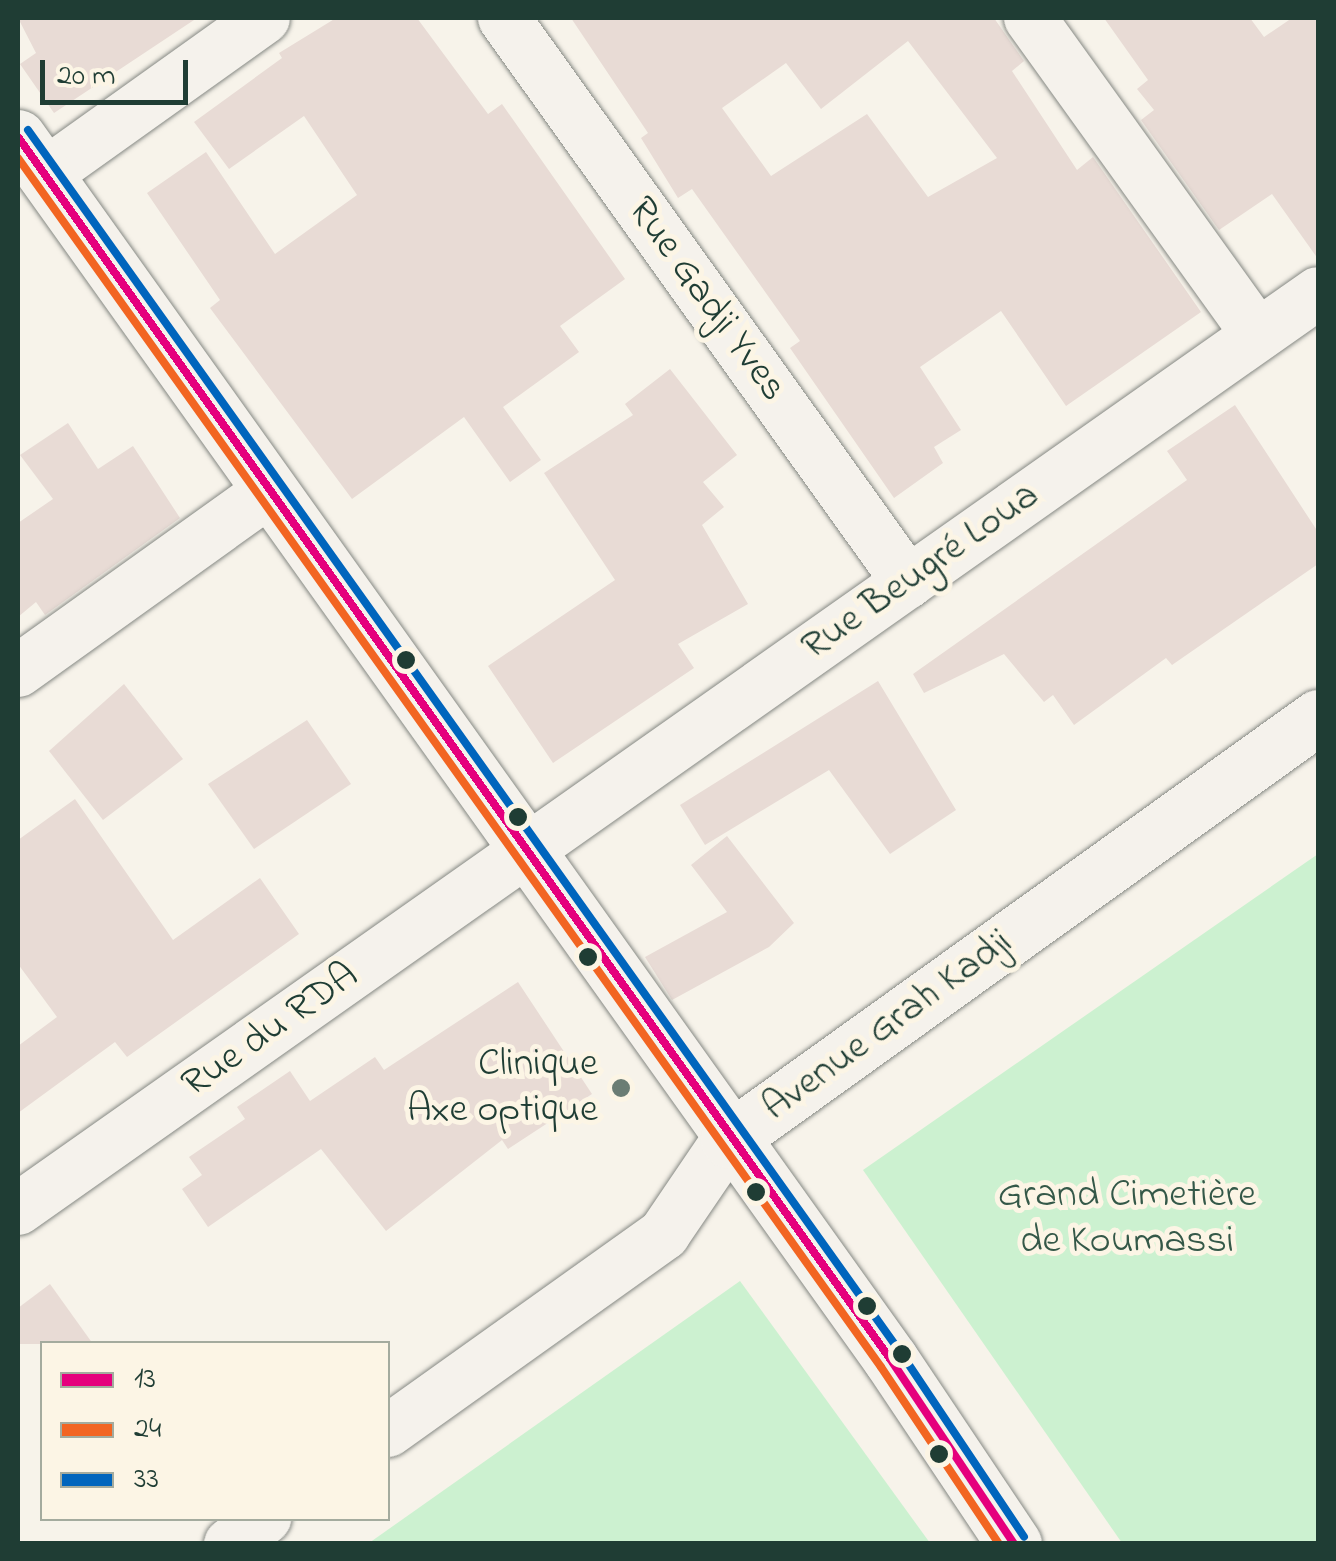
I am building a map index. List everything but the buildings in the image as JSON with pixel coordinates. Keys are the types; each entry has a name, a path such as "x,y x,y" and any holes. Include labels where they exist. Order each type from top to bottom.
{"street":[{"path":"264,18 31,156 728,1140 891,1360 1014,1544"},
{"name":"Rue Gadji Yves","path":"504,18 908,582"},
{"path":"1030,18 1258,336"},
{"name":"Rue Beugré Loua","path":"524,852 1318,293"},
{"path":"18,671 269,491"},
{"name":"Avenue Grah Kadji","path":"390,1430 664,1234 728,1140 1318,718"},
{"name":"Rue du RDA","path":"18,1209 524,852"},
{"path":"230,1544 261,1521"}],"green space":[{"name":"Grand Cimetière de Koumassi","path":"1318,854 1318,1543 1122,1543 863,1170"},
{"path":"740,1281 930,1543 369,1543"}],"transit line":[{"name":"33","path":"28,130 901,1353 1024,1537"},
{"name":"13","path":"18,137 891,1360 1014,1544"},
{"name":"24","path":"18,158 881,1367 999,1544"}],"place":[{"name":"Clinique Axe optique","path":"621,1088"}]}
